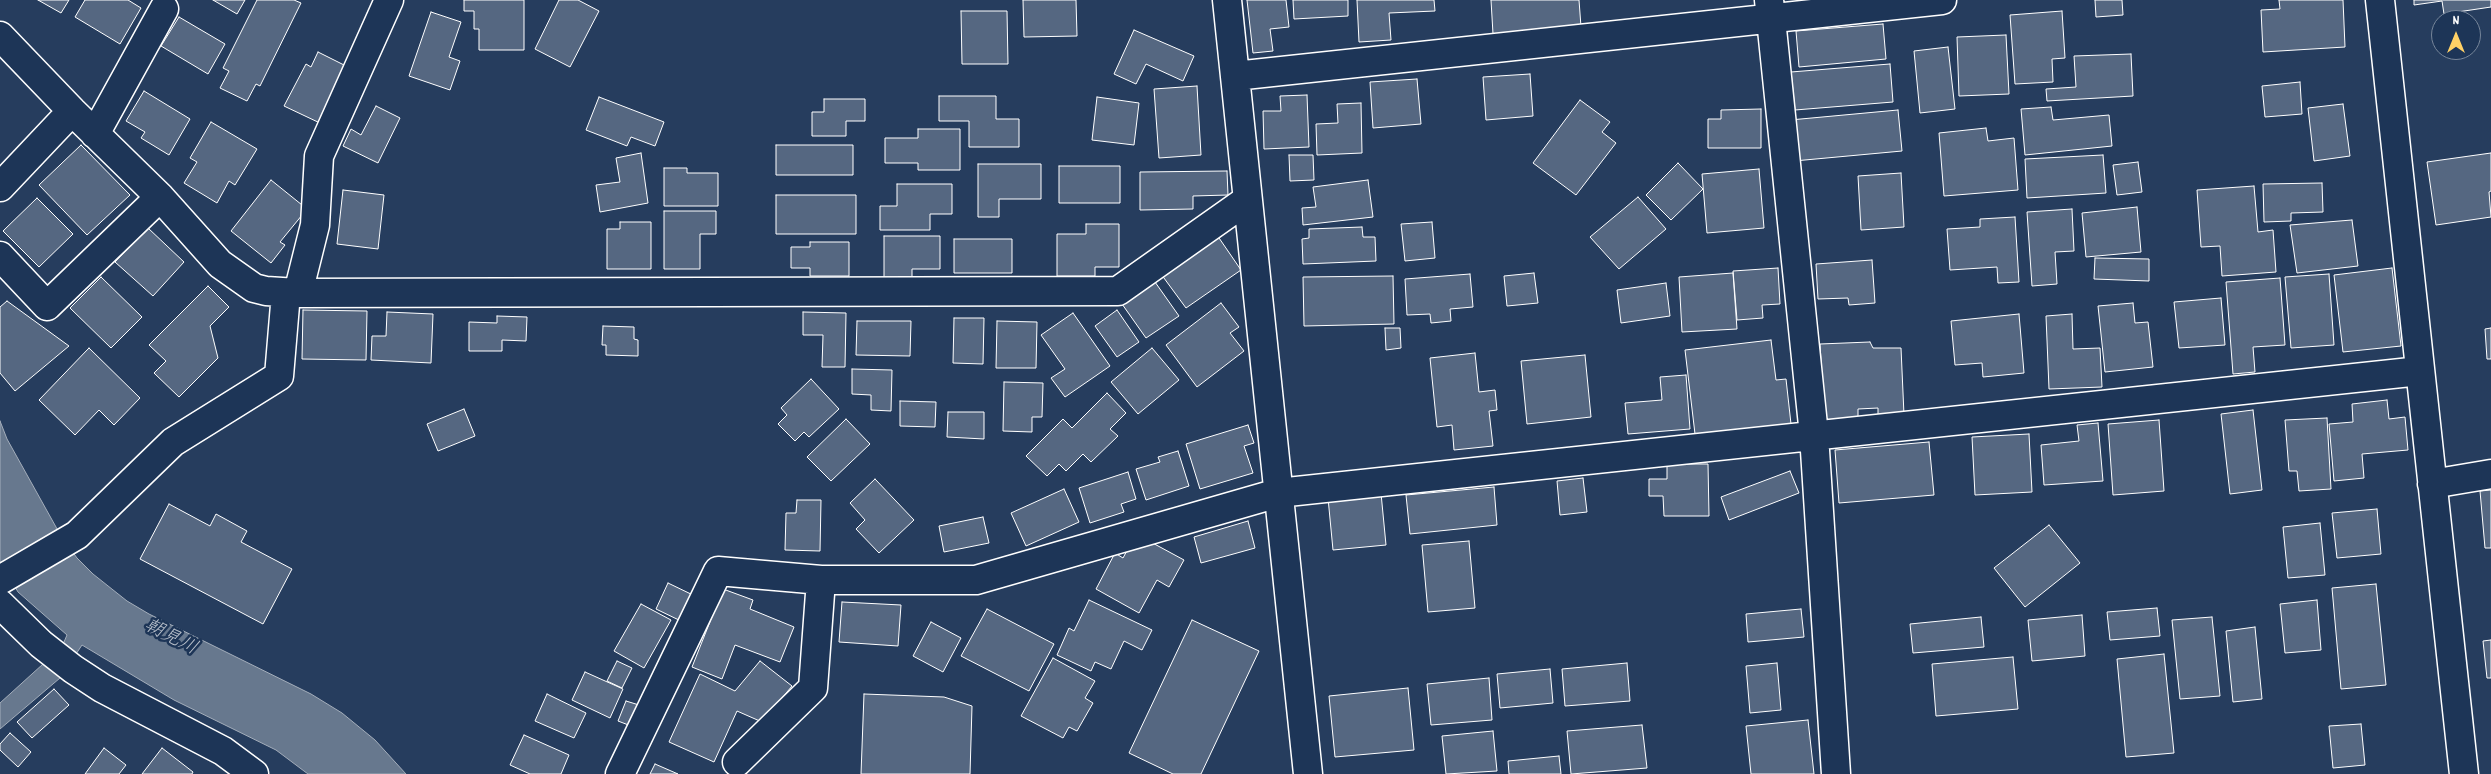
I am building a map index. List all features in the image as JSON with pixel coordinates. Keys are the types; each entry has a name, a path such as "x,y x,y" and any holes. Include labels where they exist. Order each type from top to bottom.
{"street":[{"path":"0,580 78,535 173,442 279,376 292,293 315,225 319,156 389,0"},
{"path":"1227,0 1308,774"},
{"path":"1235,76 1770,9 1942,0"},
{"path":"2380,0 2464,774"},
{"path":"95,134 164,9"},
{"path":"1770,9 1814,436 1836,774"},
{"path":"3,42 160,197 220,264 254,288 292,293 1118,291 1247,200"},
{"path":"0,187 72,111"},
{"path":"0,256 48,306 160,197"},
{"path":"620,774 718,571 821,580 976,580 1278,493 2420,371"},
{"path":"2432,484 2491,474"},
{"path":"737,762 813,688 821,580"},
{"path":"0,604 10,616 63,661 102,688 223,751 254,774"}],"water":[{"name":"朝見川","path":"0,421 7,439 61,536 77,558 93,574 127,601 149,614 311,694 342,713 375,740 406,774 308,774 276,750 174,700 82,645 60,678 0,729 0,703 43,664 64,642 67,635 18,592 0,561"}],"building":[{"path":"38,0 69,0 61,13"},
{"path":"85,0 128,0 141,8 120,44 75,17"},
{"path":"213,0 245,0 237,14"},
{"path":"257,0 294,0 301,3 260,86 256,84 247,101 220,88 229,71 223,68"},
{"path":"464,0 524,0 524,50 479,50 479,29 474,29 474,11 464,11"},
{"path":"559,0 578,0 599,11 570,67 535,49"},
{"path":"1023,0 1076,0 1077,36 1024,37"},
{"path":"1247,0 1286,0 1289,27 1270,29 1273,51 1253,53"},
{"path":"1293,0 1348,0 1348,16 1294,19"},
{"path":"1357,0 1434,0 1435,11 1389,13 1391,40 1359,42"},
{"path":"1491,0 1579,0 1581,27 1493,34"},
{"path":"2095,0 2122,0 2123,15 2096,17"},
{"path":"2279,0 2343,0 2345,47 2263,52 2261,10 2280,9"},
{"path":"2414,0 2491,0 2491,7 2471,10 2443,10 2442,1 2414,5"},
{"path":"961,11 1007,11 1008,64 962,64"},
{"path":"2062,11 2065,58 2052,59 2053,82 2015,84 2010,15"},
{"path":"431,12 461,22 449,57 460,61 450,90 409,76"},
{"path":"179,17 225,44 208,74 161,46"},
{"path":"1883,24 1886,59 1799,67 1796,31"},
{"path":"1134,30 1194,56 1183,81 1146,64 1136,84 1114,74"},
{"path":"2006,35 2009,94 1959,96 1957,37"},
{"path":"1948,47 1955,109 1920,113 1914,51"},
{"path":"318,52 346,66 322,124 284,106 306,64 311,67"},
{"path":"2131,54 2133,96 2047,101 2046,89 2076,87 2074,56"},
{"path":"1890,64 1893,102 1795,110 1791,72"},
{"path":"1530,74 1533,116 1486,120 1483,77"},
{"path":"1417,79 1421,124 1373,128 1370,82"},
{"path":"2300,82 2302,114 2265,117 2262,86"},
{"path":"1197,86 1201,155 1159,158 1154,89"},
{"path":"144,91 190,119 169,155 141,138 145,132 126,121"},
{"path":"1307,95 1309,147 1264,149 1263,111 1281,111 1280,96"},
{"path":"939,96 996,96 996,119 1019,119 1019,147 969,147 969,121 939,121"},
{"path":"599,97 664,122 655,146 631,137 627,146 586,130"},
{"path":"1097,97 1139,103 1134,145 1092,140"},
{"path":"824,99 865,99 865,121 846,121 846,136 812,136 812,112 824,112"},
{"path":"1580,100 1610,122 1602,132 1616,143 1576,195 1533,163"},
{"path":"1361,103 1362,153 1317,155 1316,124 1338,123 1337,104"},
{"path":"2343,104 2350,156 2314,161 2308,108"},
{"path":"376,106 400,118 378,163 343,146 351,129 361,135"},
{"path":"2051,107 2053,120 2109,115 2112,146 2025,155 2021,109"},
{"path":"1761,109 1761,148 1708,148 1708,119 1721,119 1721,110"},
{"path":"1898,110 1902,151 1794,161 1790,120"},
{"path":"211,122 257,149 235,185 229,181 217,203 184,183 197,162 190,158"},
{"path":"1986,128 1988,141 2014,138 2018,190 1944,196 1939,133"},
{"path":"918,129 960,129 960,170 918,170 918,163 885,163 885,138 918,138"},
{"path":"81,145 130,195 87,235 39,185"},
{"path":"776,145 853,145 853,175 776,175"},
{"path":"641,153 648,203 600,212 596,185 620,182 616,158"},
{"path":"2491,153 2491,191 2489,192 2491,217 2436,225 2427,162"},
{"path":"1289,155 1313,155 1314,180 1290,181"},
{"path":"2103,155 2106,193 2027,198 2025,159"},
{"path":"2138,162 2142,192 2117,195 2113,165"},
{"path":"1678,163 1703,189 1671,220 1646,195"},
{"path":"978,164 1041,164 1041,199 999,199 999,217 978,217"},
{"path":"1059,166 1120,166 1120,203 1059,203"},
{"path":"664,168 687,168 687,173 718,173 718,206 664,206"},
{"path":"1759,169 1764,228 1707,233 1702,174"},
{"path":"1227,171 1228,195 1193,196 1193,209 1140,210 1140,172"},
{"path":"1901,173 1904,227 1861,230 1858,176"},
{"path":"271,180 307,209 280,242 285,245 271,263 231,231"},
{"path":"1368,180 1373,217 1303,225 1302,208 1316,207 1313,187"},
{"path":"2322,183 2323,212 2291,213 2291,221 2264,222 2263,184"},
{"path":"897,184 952,184 952,214 930,214 930,230 880,230 880,206 897,206"},
{"path":"2254,186 2258,232 2273,230 2276,272 2222,276 2220,246 2201,247 2197,190"},
{"path":"343,190 384,195 378,249 337,244"},
{"path":"776,195 856,195 856,234 776,234"},
{"path":"1638,197 1666,229 1619,269 1590,237"},
{"path":"37,198 73,234 39,267 3,231"},
{"path":"2137,207 2141,252 2086,257 2082,213"},
{"path":"2072,209 2074,251 2055,252 2057,284 2032,286 2027,212"},
{"path":"664,211 716,211 716,234 700,234 700,269 664,269"},
{"path":"2015,217 2019,282 1998,283 1997,267 1950,270 1947,229 1980,227 1980,219"},
{"path":"2352,220 2358,266 2297,273 2290,225"},
{"path":"620,222 651,222 651,269 607,269 607,229 620,229"},
{"path":"1432,222 1435,258 1405,261 1401,224"},
{"path":"1086,224 1119,224 1119,267 1095,267 1095,276 1057,276 1057,234 1086,234"},
{"path":"1362,227 1363,237 1375,237 1376,261 1303,264 1302,239 1309,238 1309,229"},
{"path":"148,228 184,262 153,296 115,262"},
{"path":"1217,235 1241,270 1186,308 1161,274"},
{"path":"884,236 940,236 940,269 912,269 912,279 884,279"},
{"path":"954,239 1012,239 1012,273 954,273"},
{"path":"810,242 849,242 849,276 810,276 810,268 791,268 791,247 810,247"},
{"path":"2095,258 2149,259 2149,281 2094,279"},
{"path":"1872,260 1875,303 1849,305 1848,298 1818,299 1816,264"},
{"path":"1778,268 1780,304 1762,305 1763,318 1737,320 1733,271"},
{"path":"2392,268 2401,346 2343,352 2334,275"},
{"path":"1534,273 1538,303 1507,306 1504,276"},
{"path":"1733,273 1737,329 1682,332 1679,277"},
{"path":"1470,274 1473,307 1450,309 1451,321 1431,323 1430,314 1407,315 1405,279"},
{"path":"2329,274 2334,345 2291,348 2285,277"},
{"path":"1393,276 1394,324 1304,326 1303,277"},
{"path":"101,277 142,317 111,348 70,308"},
{"path":"2280,278 2285,345 2253,347 2255,372 2233,374 2226,282"},
{"path":"1155,282 1179,316 1146,338 1122,304"},
{"path":"1666,283 1670,316 1621,323 1617,290"},
{"path":"208,286 229,307 210,326 218,358 179,397 154,373 166,361 149,345"},
{"path":"2221,298 2225,345 2179,348 2174,302"},
{"path":"7,301 69,346 15,391 0,373 0,307"},
{"path":"1221,303 1239,327 1230,333 1244,351 1197,387 1166,345"},
{"path":"2133,303 2135,323 2148,322 2153,367 2105,372 2098,306"},
{"path":"303,310 367,311 366,360 302,359"},
{"path":"1117,310 1139,342 1117,357 1095,326"},
{"path":"387,312 433,314 431,363 371,360 372,336 386,336"},
{"path":"803,312 846,313 845,367 822,367 823,335 803,335"},
{"path":"1073,313 1110,366 1065,397 1051,378 1065,369 1041,335"},
{"path":"2019,314 2024,373 1983,377 1982,363 1955,365 1951,321"},
{"path":"2072,314 2073,349 2100,348 2102,387 2049,389 2046,316"},
{"path":"497,316 527,317 526,341 502,340 502,351 469,351 469,322 497,323"},
{"path":"954,318 984,318 983,364 953,363"},
{"path":"857,321 911,321 910,356 856,355"},
{"path":"997,321 1037,322 1036,368 996,368"},
{"path":"603,326 634,327 634,339 638,340 638,356 606,355 606,345 602,345"},
{"path":"1385,328 1400,328 1401,348 1386,350"},
{"path":"2491,328 2491,359 2487,359 2485,329"},
{"path":"1771,340 1776,380 1786,379 1791,424 1695,434 1685,350"},
{"path":"1870,342 1873,348 1901,348 1904,415 1878,416 1878,408 1858,409 1858,420 1816,421 1814,361 1821,361 1820,344"},
{"path":"89,348 140,398 114,425 99,410 75,435 39,400"},
{"path":"1152,348 1179,380 1138,414 1111,382"},
{"path":"1475,353 1479,392 1495,390 1497,410 1489,411 1493,446 1454,450 1452,425 1437,427 1430,358"},
{"path":"1585,355 1591,417 1527,424 1521,361"},
{"path":"852,369 892,370 891,411 871,410 871,395 852,394"},
{"path":"1686,375 1690,429 1628,434 1625,403 1662,400 1660,377"},
{"path":"811,379 839,409 809,437 804,432 795,441 778,424 787,415 781,408"},
{"path":"1004,382 1043,383 1042,417 1032,417 1032,432 1003,431"},
{"path":"1107,393 1126,413 1110,429 1118,436 1091,462 1083,454 1066,471 1059,464 1047,476 1026,456 1063,419 1072,428"},
{"path":"2387,400 2389,419 2405,417 2408,450 2362,454 2364,478 2334,481 2329,424 2353,422 2352,404"},
{"path":"900,401 936,402 935,427 900,426"},
{"path":"464,409 475,436 438,451 427,424"},
{"path":"2253,410 2262,490 2230,494 2221,414"},
{"path":"948,412 984,412 984,439 947,437"},
{"path":"2327,418 2331,489 2299,491 2297,471 2289,471 2285,420"},
{"path":"846,419 870,444 831,481 807,457"},
{"path":"2159,420 2164,491 2113,495 2108,424"},
{"path":"2098,423 2103,481 2044,485 2041,445 2079,441 2077,425"},
{"path":"1248,425 1254,443 1244,446 1253,473 1200,489 1186,444"},
{"path":"2029,434 2032,492 1975,495 1972,437"},
{"path":"1929,442 1934,495 1839,503 1835,450"},
{"path":"1178,451 1189,486 1146,500 1136,469 1160,462 1158,457"},
{"path":"1667,464 1708,464 1709,516 1664,516 1663,496 1649,496 1649,479 1667,479"},
{"path":"1790,471 1799,493 1729,520 1721,497"},
{"path":"1128,472 1136,499 1121,504 1124,512 1090,523 1079,488"},
{"path":"1583,478 1587,512 1560,515 1557,481"},
{"path":"875,479 914,520 879,553 856,529 865,520 850,503"},
{"path":"1494,487 1497,525 1410,534 1406,495"},
{"path":"1064,489 1079,522 1026,546 1011,513"},
{"path":"2491,490 2491,548 2485,548 2480,491"},
{"path":"1381,493 1386,545 1333,550 1328,498"},
{"path":"797,500 821,500 820,551 785,550 786,513 796,513"},
{"path":"169,504 210,526 216,514 247,531 241,542 292,569 263,624 140,559"},
{"path":"2377,509 2381,554 2337,558 2332,513"},
{"path":"983,517 989,543 944,552 939,526"},
{"path":"1248,521 1255,548 1201,563 1194,537"},
{"path":"2320,523 2325,575 2288,578 2283,527"},
{"path":"2049,525 2080,563 2025,607 1994,568"},
{"path":"1136,534 1184,560 1169,587 1157,580 1139,613 1096,589 1115,553 1123,558"},
{"path":"1469,541 1475,608 1428,612 1422,545"},
{"path":"668,583 695,596 683,622 656,609"},
{"path":"2376,584 2386,685 2341,689 2332,588"},
{"path":"723,589 753,600 750,609 794,627 780,662 735,645 722,679 692,667"},
{"path":"1089,600 1152,630 1142,650 1124,641 1111,669 1095,662 1091,671 1057,655 1069,628 1074,631"},
{"path":"2317,600 2321,650 2285,653 2280,604"},
{"path":"842,602 901,605 898,646 839,642"},
{"path":"641,604 671,620 644,668 614,651"},
{"path":"2157,608 2160,636 2110,640 2107,612"},
{"path":"987,609 1054,644 1029,691 961,656"},
{"path":"1801,609 1804,637 1748,642 1746,614"},
{"path":"2082,615 2085,656 2032,661 2028,620"},
{"path":"1981,617 1984,647 1913,653 1910,624"},
{"path":"2212,617 2220,696 2180,699 2172,620"},
{"path":"1192,620 1259,651 1201,774 1173,774 1129,753"},
{"path":"931,622 961,638 943,672 913,656"},
{"path":"2255,627 2262,699 2233,702 2226,631"},
{"path":"2491,640 2491,678 2487,678 2483,641"},
{"path":"2164,654 2174,753 2126,757 2117,659"},
{"path":"2013,657 2018,709 1936,716 1932,664"},
{"path":"1053,658 1095,681 1085,698 1093,703 1077,731 1069,727 1063,738 1021,716"},
{"path":"617,661 632,668 622,688 607,681"},
{"path":"760,661 792,686 762,722 737,711 714,762 669,742 700,674 735,691"},
{"path":"1627,663 1630,701 1565,706 1562,669"},
{"path":"1777,663 1781,710 1750,713 1746,666"},
{"path":"1550,669 1553,703 1500,708 1497,674"},
{"path":"585,672 623,689 610,718 572,700"},
{"path":"1489,678 1492,720 1431,725 1427,684"},
{"path":"1408,688 1414,750 1335,757 1329,696"},
{"path":"54,689 69,705 32,738 17,722"},
{"path":"547,694 586,713 574,738 535,721"},
{"path":"864,694 944,697 972,706 970,774 861,774"},
{"path":"626,701 639,705 631,726 618,721"},
{"path":"1808,720 1814,774 1751,774 1746,726"},
{"path":"2361,724 2365,765 2333,768 2329,726"},
{"path":"1642,725 1647,768 1571,774 1567,731"},
{"path":"1493,731 1497,771 1446,774 1442,736"},
{"path":"10,733 31,752 18,767 0,750 0,744"},
{"path":"524,735 569,755 561,774 530,774 510,765"},
{"path":"104,748 126,765 119,774 85,774"},
{"path":"162,748 193,772 192,774 142,774"},
{"path":"1559,756 1561,774 1509,774 1508,761"},
{"path":"655,764 678,774 650,774"}]}
